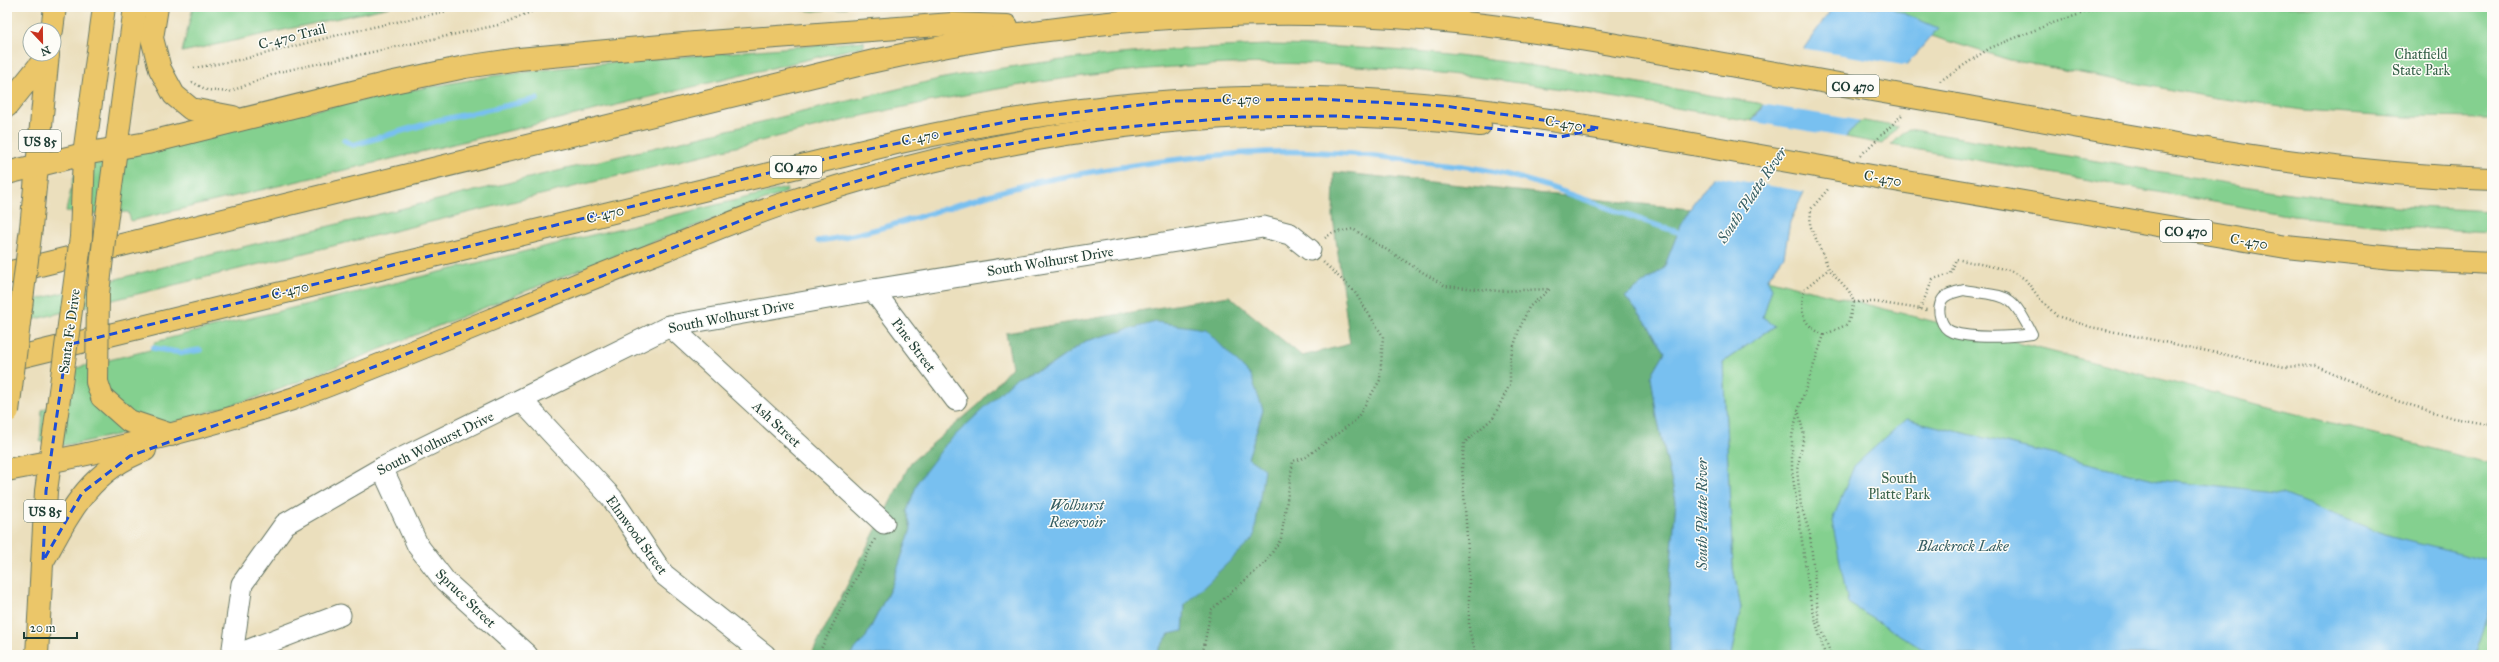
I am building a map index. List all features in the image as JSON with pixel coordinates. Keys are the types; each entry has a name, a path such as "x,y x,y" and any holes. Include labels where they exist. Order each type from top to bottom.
{"highway":[{"path":"53,22 55,7"},
{"name":"Santa Fe Drive","path":"37,655 46,491 81,237 84,154 104,7"},
{"path":"135,7 98,294 96,382 102,397 129,421 172,435"},
{"path":"157,7 152,38 160,70 174,95 191,109 242,119"},
{"name":"CO 470","path":"7,273 814,76 954,44 1044,30 1200,16 1280,13 1363,15 1513,29 1753,68 1952,104 2306,164 2384,173 2492,179"},
{"path":"7,173 84,154 116,149 408,78 519,59 695,43 952,24 1002,25 1044,30"},
{"path":"7,106 42,62"},
{"name":"US 85","path":"8,412 38,166 47,62"},
{"name":"C-470","path":"7,360 854,152 935,134 1021,119 1114,106 1223,99 1319,99 1445,106 1599,128 2286,247 2393,258 2492,263"},
{"path":"43,561 75,503 103,474 130,456 222,421 336,382 758,213 875,175 969,151 1091,130 1242,117 1336,116 1422,120 1478,125 1561,137 1599,128"},
{"path":"7,470 51,462 172,435 222,421"}],"street":[{"name":"South Wolhurst Drive","path":"232,655 242,584 285,524 382,468 670,326 873,290 1263,227 1290,234 1310,250"},
{"name":"Pine Street","path":"873,290 956,400"},
{"name":"Ash Street","path":"670,326 884,523"},
{"name":"Elmwood Street","path":"521,400 612,498 663,574 765,655"},
{"name":"Spruce Street","path":"382,468 422,552 445,581 527,655"},
{"path":"236,655 340,615"}],"lane":[{"path":"1964,290 2007,297 2018,306 2032,334 2005,338 1951,332 1942,323 1939,313 1942,300 1951,293 1964,290"}],"path":[{"name":"C-470 Trail","path":"194,68 244,59 346,32 465,7"},
{"path":"192,82 207,90 229,92 279,72 503,24 542,7"},
{"path":"1199,655 1203,651 1211,610 1265,563 1281,539 1293,461 1306,457 1356,420 1380,380 1383,336 1354,291 1310,250 1332,234 1353,229 1445,286 1499,291 1550,289 1529,307 1519,330 1510,358 1510,384 1493,418 1464,443 1462,467 1469,564 1470,629 1476,655"},
{"path":"1854,302 1875,302 1920,309 1933,279 1950,274 1956,259 2010,270 2026,279 2040,299 2057,316 2090,327 2285,367 2315,366 2394,400 2453,418 2492,425"},
{"path":"1824,335 1810,328 1801,309 1804,289 1829,269 1849,291 1854,302 1848,324 1824,335 1798,410 1792,436 1794,495 1811,604 1825,655"},
{"path":"1798,410 1804,436 1798,470 1801,506 1810,534 1819,622 1831,655"},
{"path":"818,655 884,523"}],"highlighted area":[{"path":"1319,99 1445,106 1599,128 1561,137 1422,120 1336,116 1242,117 1091,130 969,151 896,169 775,207 336,382 130,456 117,464 82,493 43,561 46,491 67,345 854,152 1021,119 1174,101"}],"green space":[{"path":"193,7 390,7 182,52"},
{"path":"769,7 847,7 814,11"},
{"name":"Chatfield State Park","path":"1835,7 2492,7 2492,118 2408,117 2303,110 2216,98 2010,60"},
{"path":"864,41 864,46 131,221 128,212 85,215 66,211 77,164 140,147 400,92 492,76 594,64"},
{"path":"1270,45 1395,50 1458,56 1551,68 1763,104 1751,121 1587,93 1477,77 1422,71 1311,64 1255,63 1198,65 1031,83 921,103 866,115 7,326 7,307 226,251 939,79 1021,65 1062,60 1186,49"},
{"path":"1860,120 1898,127 1882,144 1846,137"},
{"path":"1908,129 2274,191 2397,206 2492,211 2492,232 2402,227 2293,216 1891,145"},
{"path":"1334,172 1690,209 1682,222 1664,268 1625,297 1644,319 1665,352 1651,376 1657,417 1676,501 1669,589 1670,655 1155,655 1169,634 1183,631 1185,604 1210,578 1263,410 1086,341 1051,365 1017,377 907,511 911,529 892,585 866,637 850,655 811,655 911,462 977,406 1012,367 1006,333 1229,296 1302,356 1350,344 1333,217"},
{"path":"786,188 787,192 604,260 265,395 175,422 79,443 51,447 40,441 42,410 66,397 76,368 150,350 155,342 189,333"},
{"name":"South Platte Park","path":"1767,279 2492,464 2492,655 1731,655 1741,608 1733,568 1723,362 1774,327 1762,317"}],"water":[{"name":"South Platte River","path":"1833,7 1889,7 1938,28 1846,137 1804,192 1790,222 1784,256 1767,279 1772,288 1763,317 1775,326 1723,362 1733,568 1741,608 1731,655 1670,655 1669,589 1676,501 1657,417 1651,376 1665,352 1644,319 1625,297 1664,268 1682,222 1690,209"},
{"name":"Wolhurst Reservoir","path":"1156,322 1205,329 1251,376 1263,410 1248,458 1264,469 1254,538 1185,604 1183,631 1169,634 1155,655 850,655 866,637 892,585 911,529 907,511 918,481 946,444 1017,377 1051,365 1086,341"},
{"name":"Blackrock Lake","path":"1906,419 2158,480 2283,494 2384,534 2492,561 2492,604 2475,655 1932,655 1848,603 1832,521 1854,466"}],"pier":[{"path":"1801,48 1909,66 1862,121 1761,104"},
{"path":"1749,121 1848,138 1806,192 1712,176"}],"waterway":[{"path":"344,140 353,145 440,120 537,99"},
{"path":"818,241 875,230 986,196 1042,181 1125,166 1212,156 1268,152 1326,152 1365,155 1481,169 1558,190 1684,234"},
{"path":"153,348 182,353 200,350"}]}
